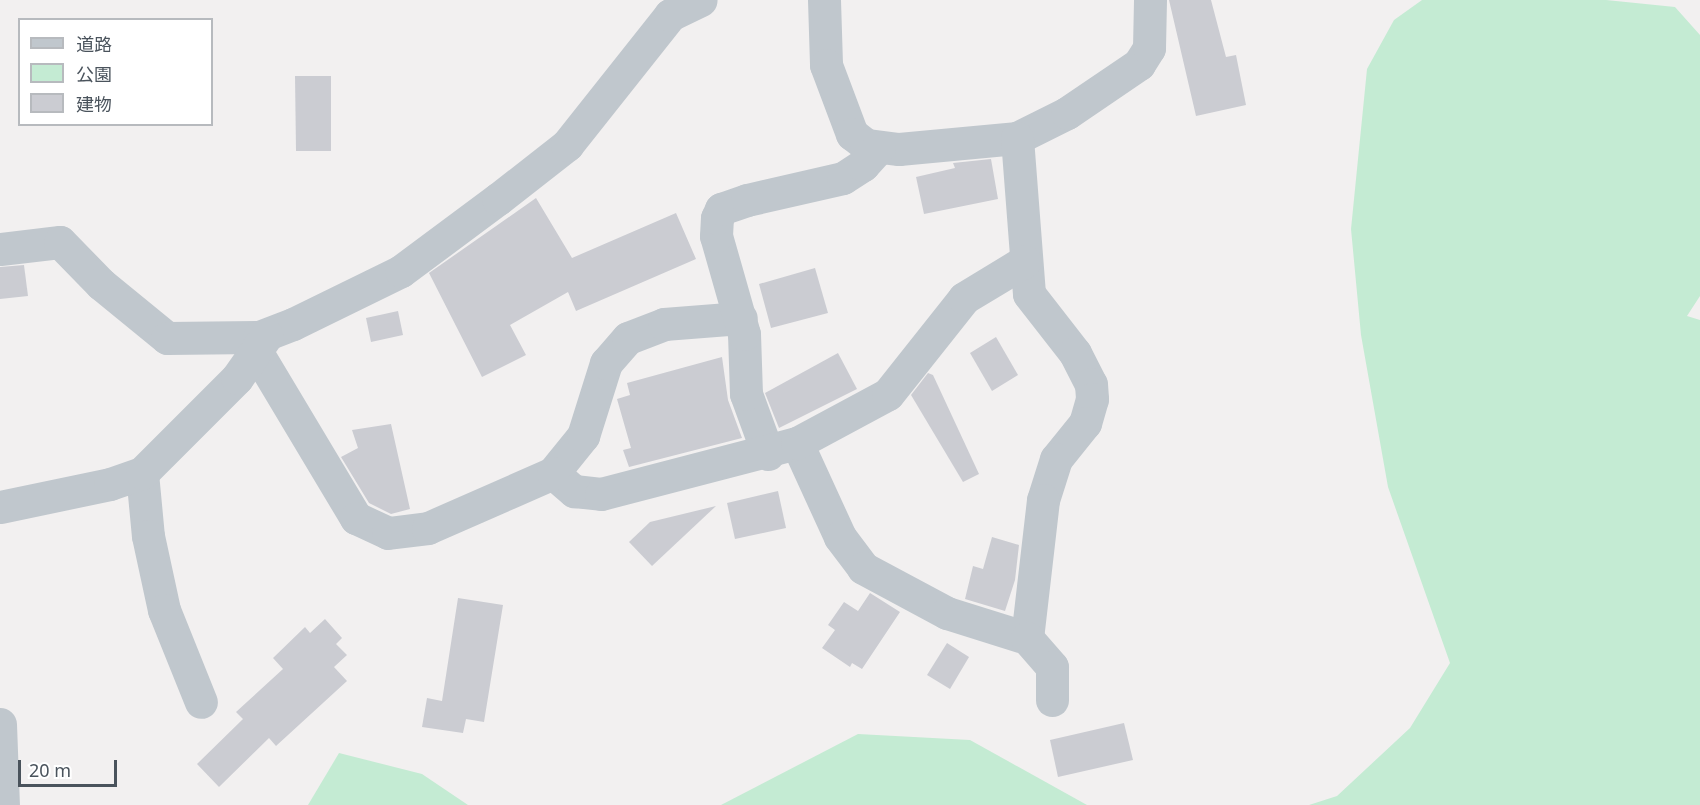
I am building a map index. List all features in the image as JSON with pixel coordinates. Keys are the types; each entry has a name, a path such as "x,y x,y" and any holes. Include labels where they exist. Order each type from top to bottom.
{"street":[{"path":"0,507 110,484 142,473 237,378 262,342 401,271 567,145 670,15 700,0"},
{"path":"824,0 826,65 844,118 852,134 866,145 879,147 971,145 1017,138 1067,113 1139,64 1149,48 1149,0"},
{"path":"1017,138 1029,294 1076,352 1091,384 1092,399 1086,423 1056,459 1043,500 1027,638"},
{"path":"879,147 863,165 843,178 721,209 716,236 741,318 748,375 746,394 863,568 947,613 1027,638 1052,667 1052,700"},
{"path":"0,249 60,242 101,284 167,338 259,337 343,499 356,518 373,529 388,533 428,528 553,473 583,436 606,363 628,338 664,324 741,318"},
{"path":"553,473 574,491 601,494 782,449 888,394 964,298 1025,261"},
{"path":"142,473 146,526 164,610 201,702"},
{"path":"0,724 3,805"}],"green space":[{"path":"1422,0 1606,0 1675,7 1700,35 1700,296 1687,316 1700,320 1700,805 1309,805 1337,796 1410,728 1450,663 1388,487 1361,335 1351,229 1367,69 1394,20"},
{"path":"858,734 970,740 1087,805 721,805"},
{"path":"339,753 422,774 468,805 308,805"}],"building":[{"path":"1169,0 1211,0 1226,57 1236,55 1246,105 1196,116"},
{"path":"295,76 331,76 331,151 296,151"},
{"path":"991,159 998,199 924,214 916,177 955,168 953,163"},
{"path":"536,198 572,258 676,213 696,259 576,311 568,292 510,325 526,355 482,377 429,273"},
{"path":"24,265 28,296 0,299 0,267"},
{"path":"815,268 828,313 771,328 759,284"},
{"path":"398,311 403,335 371,342 366,318"},
{"path":"996,337 1018,375 992,391 970,353"},
{"path":"838,353 857,389 779,428 765,393"},
{"path":"722,357 728,400 742,438 629,467 623,450 631,448 617,399 630,395 627,383"},
{"path":"928,373 933,375 979,474 963,482 911,395"},
{"path":"391,424 410,509 391,514 369,503 341,457 358,448 352,430"},
{"path":"778,491 786,528 735,539 727,503"},
{"path":"716,506 652,566 629,542 650,522"},
{"path":"992,537 1019,545 1015,580 1005,611 965,599 973,566 983,569"},
{"path":"870,593 900,612 862,669 852,663 850,667 822,648 835,630 828,625 844,602 858,611"},
{"path":"458,598 503,605 484,722 466,719 463,733 422,727 427,698 442,701"},
{"path":"325,619 342,638 336,644 347,655 334,667 347,681 276,746 269,738 219,787 197,764 243,719 236,712 283,669 273,658 305,627 310,633"},
{"path":"947,643 969,657 950,689 927,675"},
{"path":"1124,723 1133,760 1058,777 1050,740"}]}
